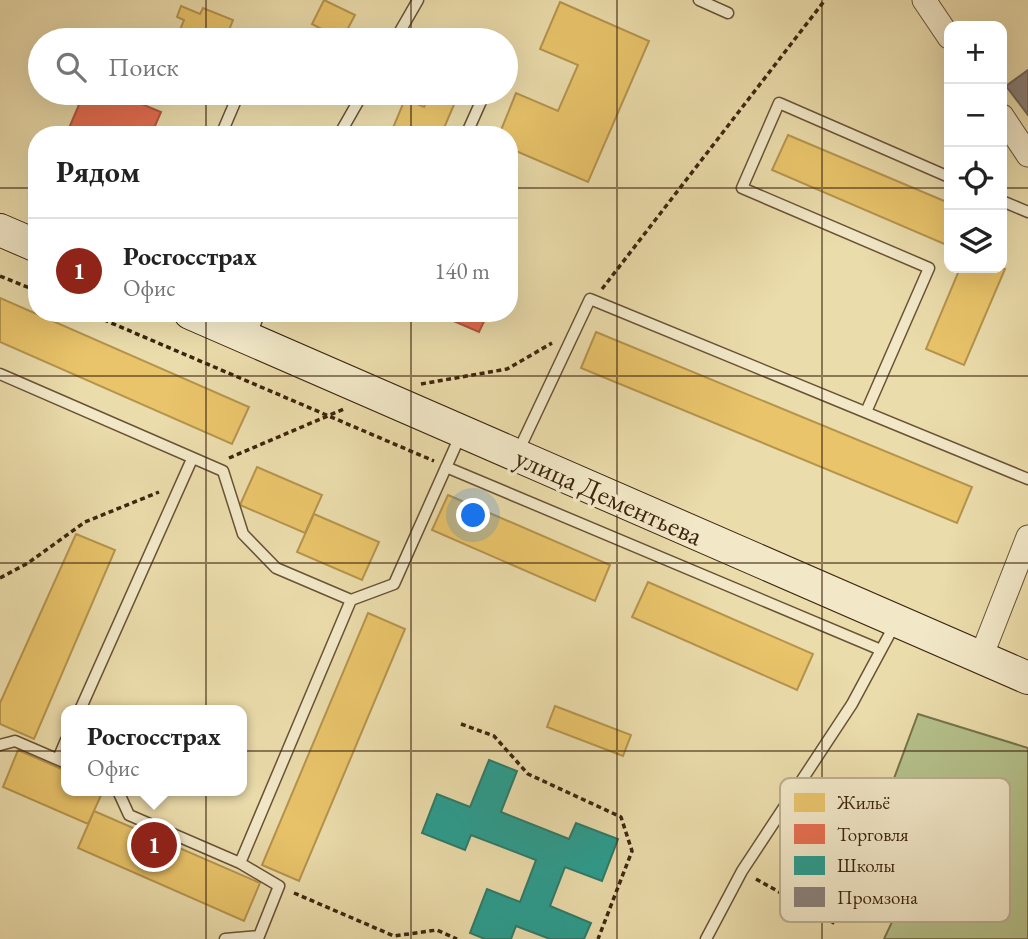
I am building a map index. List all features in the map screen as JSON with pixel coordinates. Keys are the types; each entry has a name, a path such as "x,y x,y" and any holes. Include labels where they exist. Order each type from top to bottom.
{"street":[{"path":"924,0 944,30"},
{"path":"1007,124 1028,155"},
{"path":"0,230 28,242"},
{"name":"улица Дементьева","path":"234,322 254,326 374,393 1028,678"},
{"path":"981,657 1028,537"}],"lane":[{"path":"402,28 418,0"},
{"path":"699,0 728,13"},
{"path":"866,412 929,268 742,188 779,103 944,175"},
{"path":"225,126 234,105"},
{"path":"344,126 356,105"},
{"path":"470,126 480,105"},
{"path":"1007,203 1028,212"},
{"path":"517,455 590,299 1028,479"},
{"path":"0,374 223,471 243,534 276,568 351,600 394,584 463,431"},
{"path":"82,705 192,459"},
{"path":"446,467 881,650"},
{"path":"240,863 351,600"},
{"path":"803,778 852,704 896,621"},
{"path":"0,745 15,741 61,761"},
{"path":"120,796 129,815 240,863 279,886 260,937 225,939"},
{"path":"706,939 742,871 780,813"}],"path":[{"path":"590,299 611,281 825,0"},
{"path":"0,276 28,287"},
{"path":"109,322 446,467"},
{"path":"412,386 507,369 552,343 560,334"},
{"path":"209,466 328,416 374,393"},
{"path":"0,578 28,563 85,522 183,480"},
{"path":"461,724 494,736 528,774 621,817 632,851 598,939"},
{"path":"742,871 780,892"},
{"path":"279,886 394,936 437,930 457,939"},
{"path":"832,922 836,924"}],"green space":[{"path":"918,714 1028,748 1028,939 884,939 892,922 1010,922 1010,778 894,778"}],"building: Жильё":[{"path":"324,0 355,15 348,28 320,28 312,24"},
{"path":"560,2 649,41 588,182 518,152 518,126 503,126 511,105 518,105 518,94 558,111 578,65 540,49"},
{"path":"181,6 200,14 203,8 233,20 230,28 181,28 184,20 177,17"},
{"path":"402,105 454,105 445,126 394,126"},
{"path":"788,135 944,201 944,244 772,170"},
{"path":"958,273 1003,273 964,365 926,349"},
{"path":"0,298 28,310 28,322 55,322 249,407 232,444 0,342"},
{"path":"596,332 972,487 957,523 581,368"},
{"path":"257,467 322,495 305,533 240,505"},
{"path":"448,495 610,565 595,601 432,530"},
{"path":"314,514 379,542 362,580 297,552"},
{"path":"76,534 115,550 34,739 0,724 0,703"},
{"path":"648,582 813,654 797,690 632,617"},
{"path":"368,613 405,629 299,881 262,865"},
{"path":"555,706 631,735 623,756 547,727"},
{"path":"18,750 61,769 61,796 101,796 88,824 3,787"},
{"path":"94,811 260,883 244,921 78,848"}],"building: Торговля":[{"path":"79,105 144,105 161,112 155,126 70,126"},
{"path":"456,322 484,322 479,332"}],"building: Школы":[{"path":"489,760 517,771 501,812 569,839 576,823 618,839 602,881 565,867 550,906 591,923 584,939 550,939 516,926 511,939 485,939 470,933 487,889 520,902 536,860 471,835 465,850 422,833 437,794 470,807"}],"building: Промзона":[{"path":"1028,70 1028,115 1007,87"}],"place":[{"name":"Росгосстрах","path":"154,845"}]}
